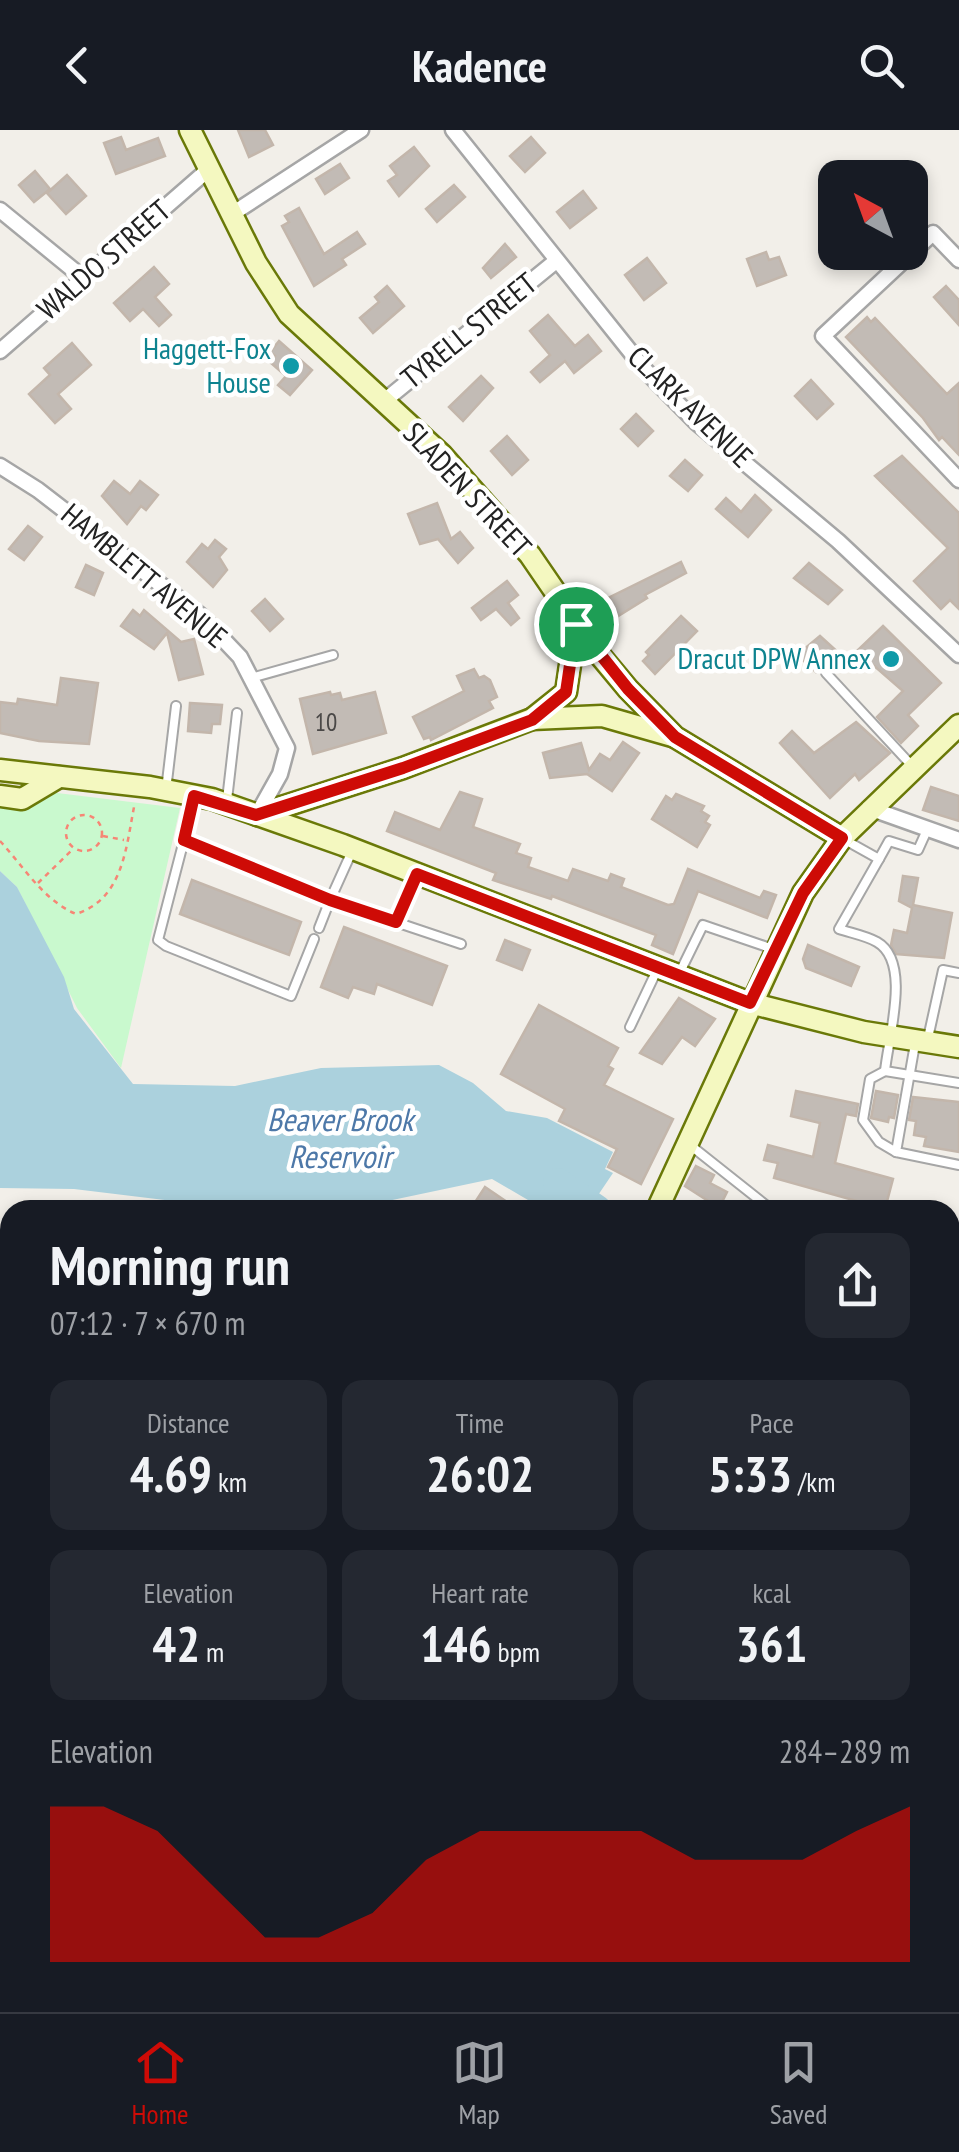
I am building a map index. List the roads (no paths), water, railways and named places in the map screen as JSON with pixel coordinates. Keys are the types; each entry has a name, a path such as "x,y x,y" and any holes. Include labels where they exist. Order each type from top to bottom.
{"main road":[{"name":"SLADEN STREET","path":"190,130 256,263 289,314 442,455 530,555 576,624 628,689 675,737 842,838"},
{"path":"532,720 566,692 576,624"},
{"path":"256,815 403,768 532,720 602,716 675,737"},
{"path":"662,1200 803,893 842,838 870,808 959,726"},
{"path":"0,770 166,790 227,804 750,1003 888,1036 959,1047"},
{"path":"0,796 22,798 59,777"}],"street":[{"path":"232,214 361,130"},
{"name":"CLARK AVENUE","path":"453,130 645,370 697,423 838,541 959,655"},
{"name":"WALDO STREET","path":"0,351 209,170"},
{"path":"0,210 82,277"},
{"path":"959,260 934,232 824,336 959,480"},
{"name":"TYRELL STREET","path":"383,402 556,261"},
{"name":"HAMBLETT AVENUE","path":"0,466 53,501 200,615 240,656 287,748 280,774 256,815"},
{"path":"870,808 959,840"}],"lane":[{"path":"251,678 333,655"},
{"path":"826,673 914,768"},
{"path":"166,790 176,706"},
{"path":"227,804 237,713"},
{"path":"194,796 158,940 291,996 314,938"},
{"path":"885,1071 897,996 894,962 880,943 839,929 889,842 918,850 928,829"},
{"path":"842,838 879,859"},
{"path":"184,840 330,900 461,944"},
{"path":"318,928 353,849"},
{"path":"396,922 417,874"},
{"path":"630,1028 703,926 776,950"},
{"path":"896,1152 908,1075 943,970 959,973"},
{"path":"959,1083 885,1071 870,1079 863,1120 879,1142 896,1152 959,1165"},
{"path":"687,1142 760,1200"}],"water":[{"name":"Beaver Brook Reservoir","path":"0,871 17,887 64,977 74,1009 133,1084 235,1086 321,1068 439,1065 473,1083 506,1111 547,1118 613,1152 605,1169 613,1173 595,1200 528,1200 492,1179 392,1200 165,1200 74,1189 0,1188"}],"waterway":[{"path":"558,1183 583,1200"}],"place":[{"name":"Haggett-Fox House","path":"291,366"},
{"name":"Dracut DPW Annex","path":"891,659"}]}
